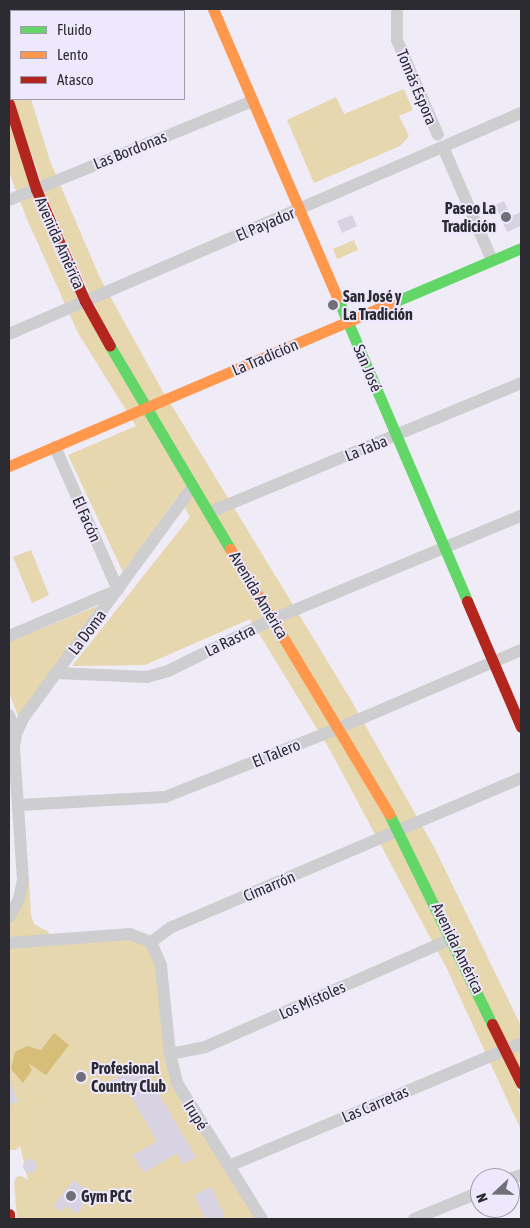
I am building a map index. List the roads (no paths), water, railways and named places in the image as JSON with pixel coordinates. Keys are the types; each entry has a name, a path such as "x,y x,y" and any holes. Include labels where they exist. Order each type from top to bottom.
{"street":[{"name":"San José","path":"213,9 521,727"},
{"name":"Tomás Espora","path":"397,9 397,40 492,260"},
{"name":"Las Bordonas","path":"9,200 253,101"},
{"name":"Avenida América","path":"9,104 36,188 85,301 146,409 210,512 399,831 507,1049 521,1083"},
{"name":"El Payador","path":"9,334 299,209 440,141 521,113"},
{"name":"La Tradición","path":"9,466 492,260 520,250"},
{"name":"La Taba","path":"210,512 521,383"},
{"name":"El Facón","path":"55,447 118,590"},
{"path":"9,636 118,590 194,486"},
{"name":"La Rastra","path":"56,673 147,677 168,671 273,619 521,516"},
{"name":"La Doma","path":"56,673 118,590"},
{"name":"El Talero","path":"19,805 165,797 339,728 521,650"},
{"path":"9,917 19,899 23,880 19,805 12,772 16,734 24,717 56,673"},
{"path":"9,715 16,734"},
{"name":"Cimarrón","path":"152,942 172,927 521,778"},
{"path":"9,943 130,934 152,942"},
{"name":"Los Mistoles","path":"170,1054 205,1047 453,938"},
{"name":"Irupé","path":"152,942 162,966 170,1054 183,1094 262,1219"},
{"name":"Las Carretas","path":"228,1166 521,1043"},
{"path":"414,1219 470,1196"},
{"path":"9,1214 9,1219"}],"place":[{"name":"Paseo La Tradición","path":"506,217"},
{"name":"San José y La Tradición","path":"333,305"},
{"name":"Profesional Country Club","path":"81,1077"},
{"name":"Gym PCC","path":"71,1196"}]}
